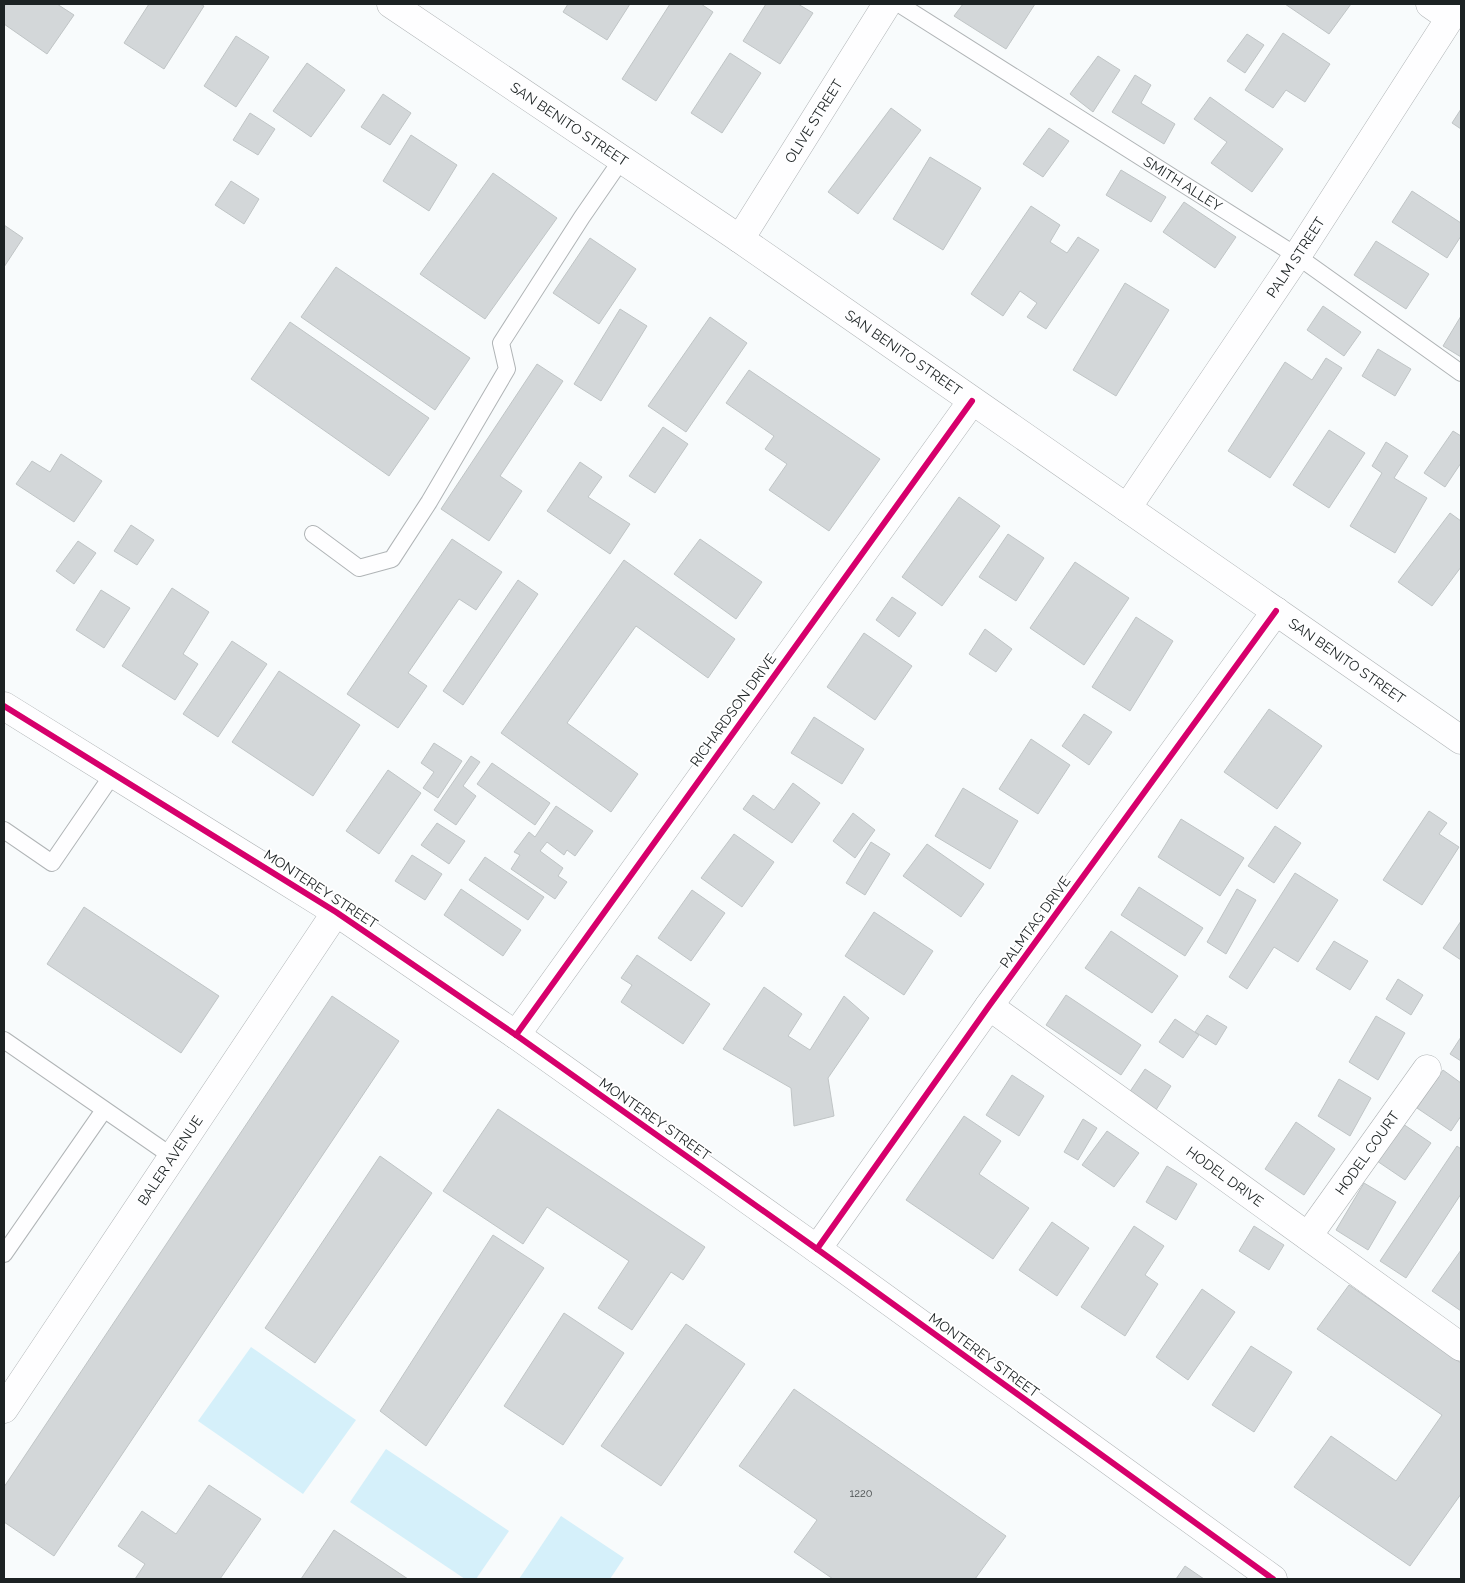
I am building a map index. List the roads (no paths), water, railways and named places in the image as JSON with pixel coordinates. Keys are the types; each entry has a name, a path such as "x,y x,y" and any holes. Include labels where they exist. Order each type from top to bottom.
{"street":[{"name":"SAN BENITO STREET","path":"391,4 740,239 1461,740"},
{"name":"OLIVE STREET","path":"740,239 887,4"},
{"name":"PALM STREET","path":"1127,508 1297,256 1451,13"},
{"name":"RICHARDSON DRIVE","path":"516,1035 972,401"},
{"name":"PALMTAG DRIVE","path":"817,1249 989,1006 1276,612"},
{"name":"MONTEREY STREET","path":"4,706 336,912 516,1035 817,1249 1273,1579"},
{"name":"BALER AVENUE","path":"4,1409 336,912"},
{"name":"HODEL DRIVE","path":"989,1006 1461,1347"},
{"name":"HODEL COURT","path":"1308,1236 1427,1069"}],"lane":[{"name":"SMITH ALLEY","path":"899,4 1297,256 1461,373"},
{"path":"313,534 359,568 392,559 429,502 507,369 502,344 505,337 582,217 622,159"},
{"path":"4,830 52,863 113,774"},
{"path":"4,1040 173,1157"},
{"path":"4,1254 104,1110"}]}
